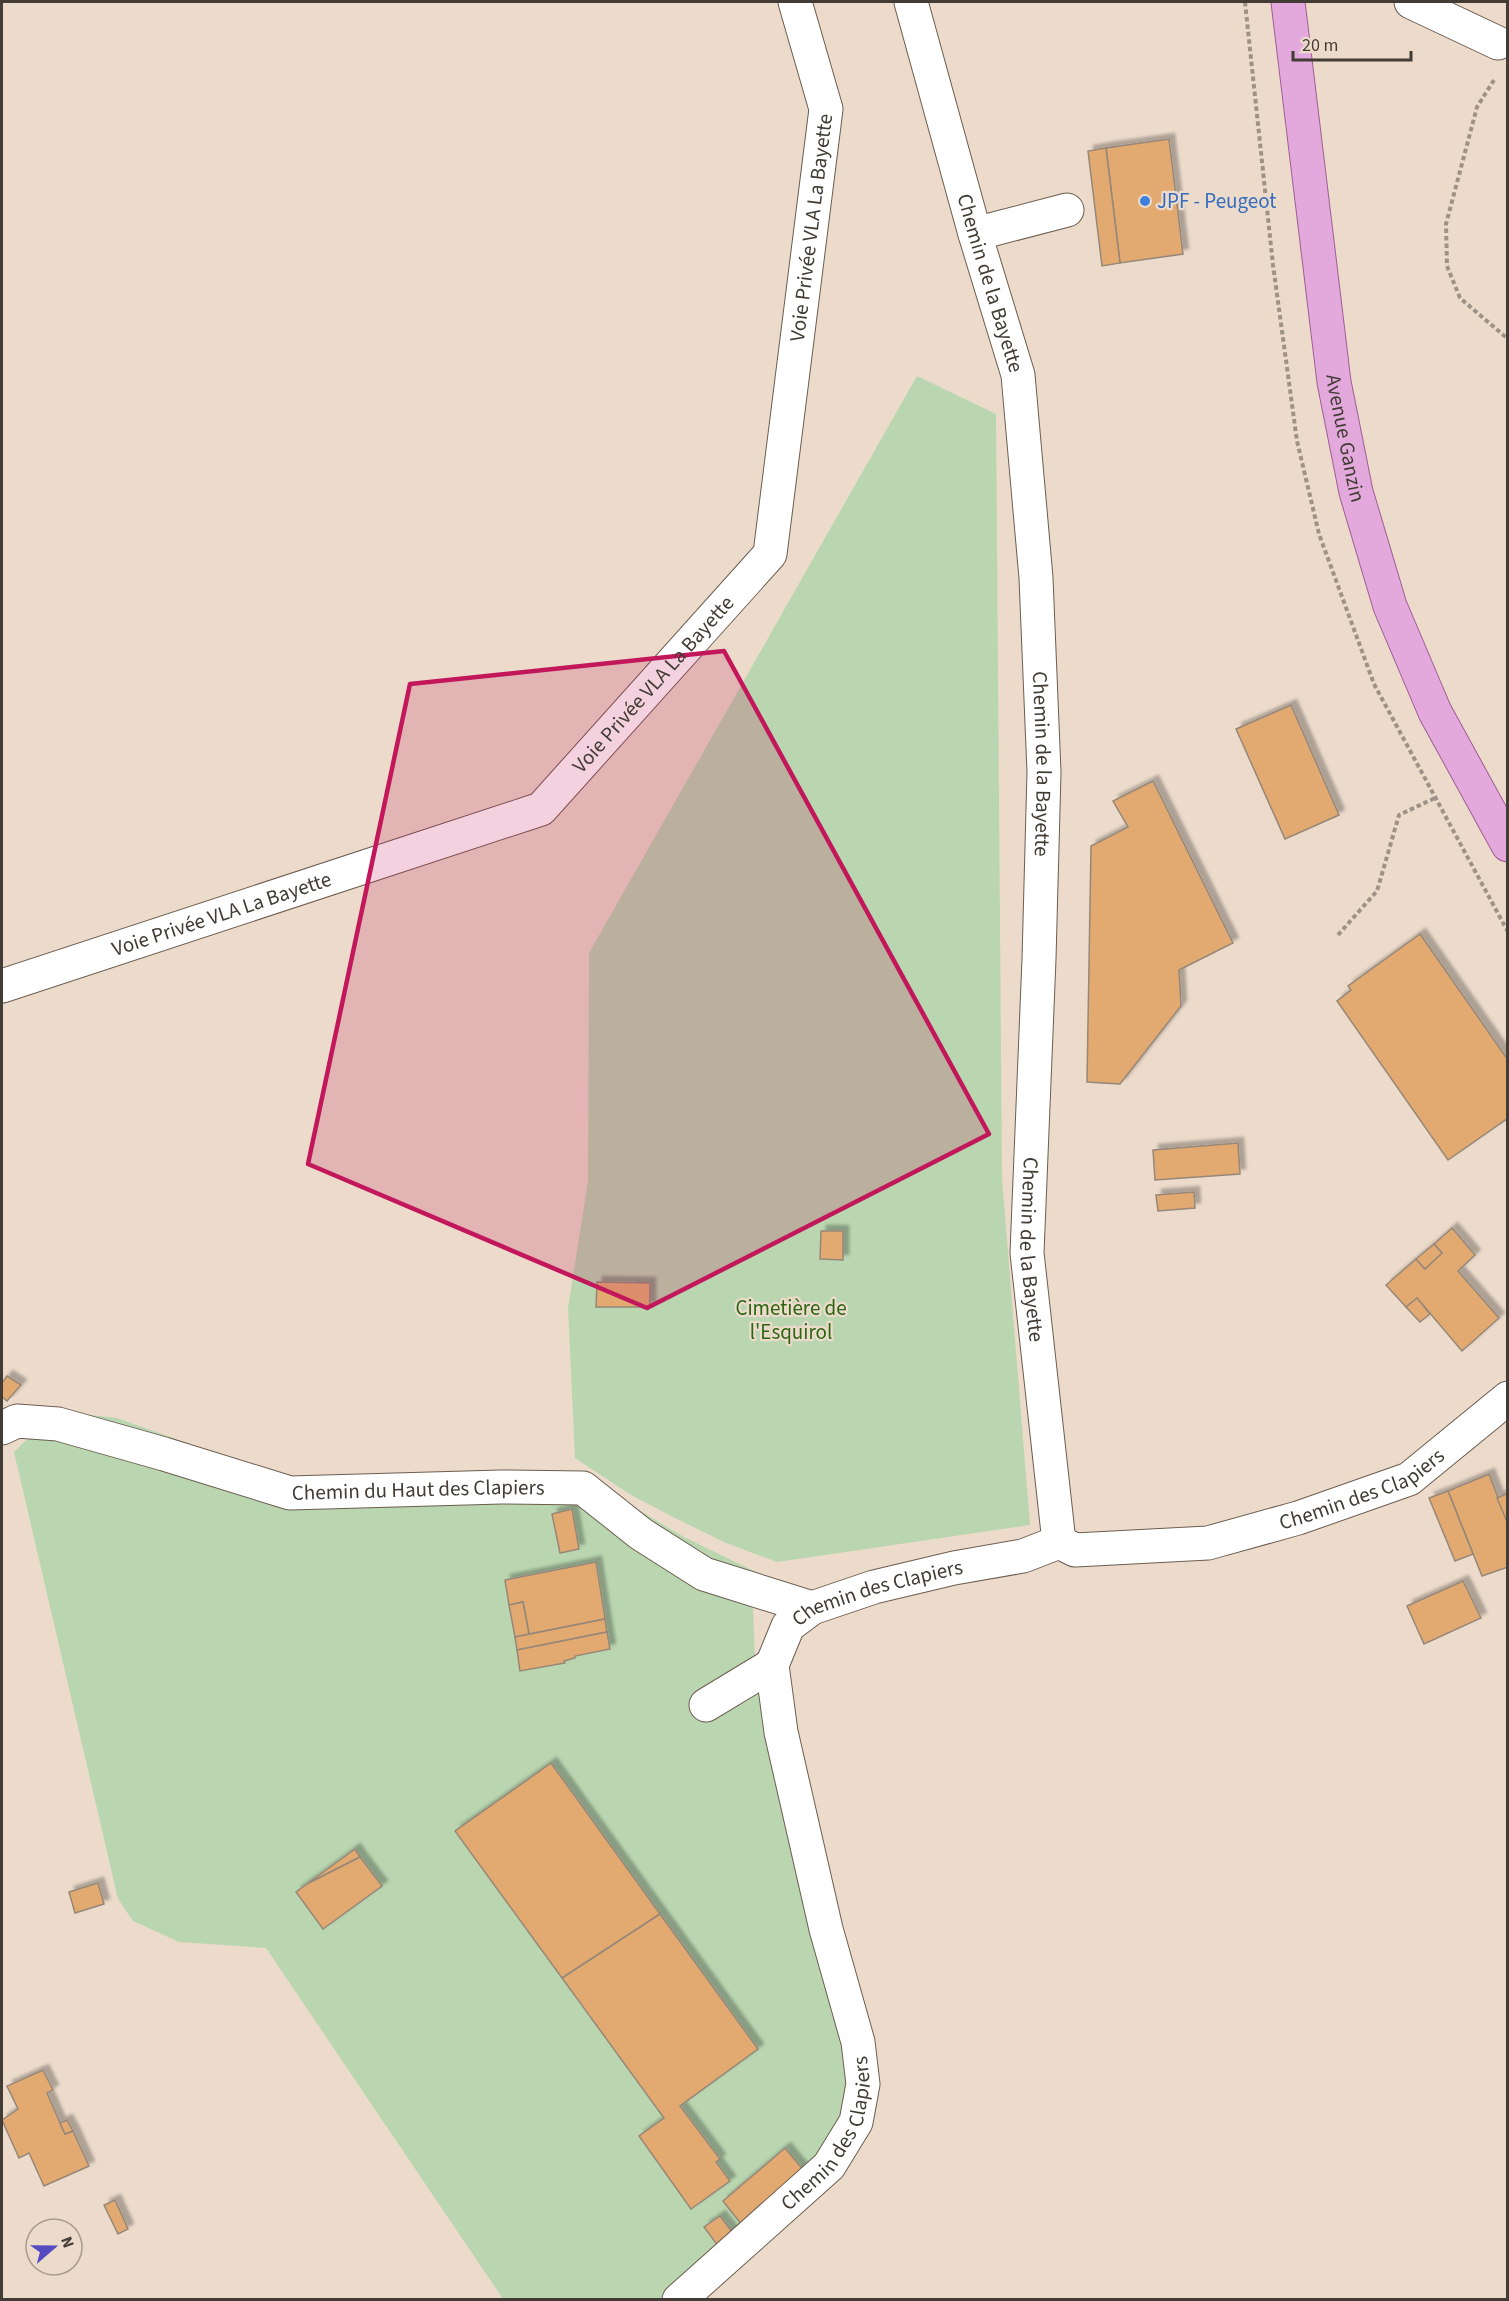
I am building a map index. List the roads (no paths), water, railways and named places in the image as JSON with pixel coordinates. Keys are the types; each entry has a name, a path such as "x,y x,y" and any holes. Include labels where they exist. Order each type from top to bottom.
{"main road":[{"name":"Avenue Ganzin","path":"1288,2 1334,382 1356,492 1390,606 1435,712 1468,776 1508,845"}],"street":[{"name":"Voie Privée VLA La Bayette","path":"2,986 541,809 770,554 826,110 795,2"},
{"name":"Chemin de la Bayette","path":"911,2 975,234 1018,375 1036,578 1044,772 1027,1253 1059,1542"},
{"path":"1411,2 1498,44"},
{"path":"975,234 1067,210"},
{"name":"Chemin des Clapiers","path":"679,2300 829,2166 856,2122 863,2084 858,2042 826,1929 781,1732 772,1665 788,1626 812,1608 874,1587 954,1568 1023,1556 1059,1542 1075,1551 1208,1543 1298,1518 1409,1479 1508,1398"},
{"name":"Chemin du Haut des Clapiers","path":"2,1428 17,1421 58,1424 290,1493 501,1487 583,1488 641,1534 704,1574 812,1608"},
{"path":"706,1705 772,1665"}],"place":[{"name":"JPF - Peugeot","path":"1145,201"}],"park label":[{"name":"Cimetière de l'Esquirol","path":"791,1320"}]}
